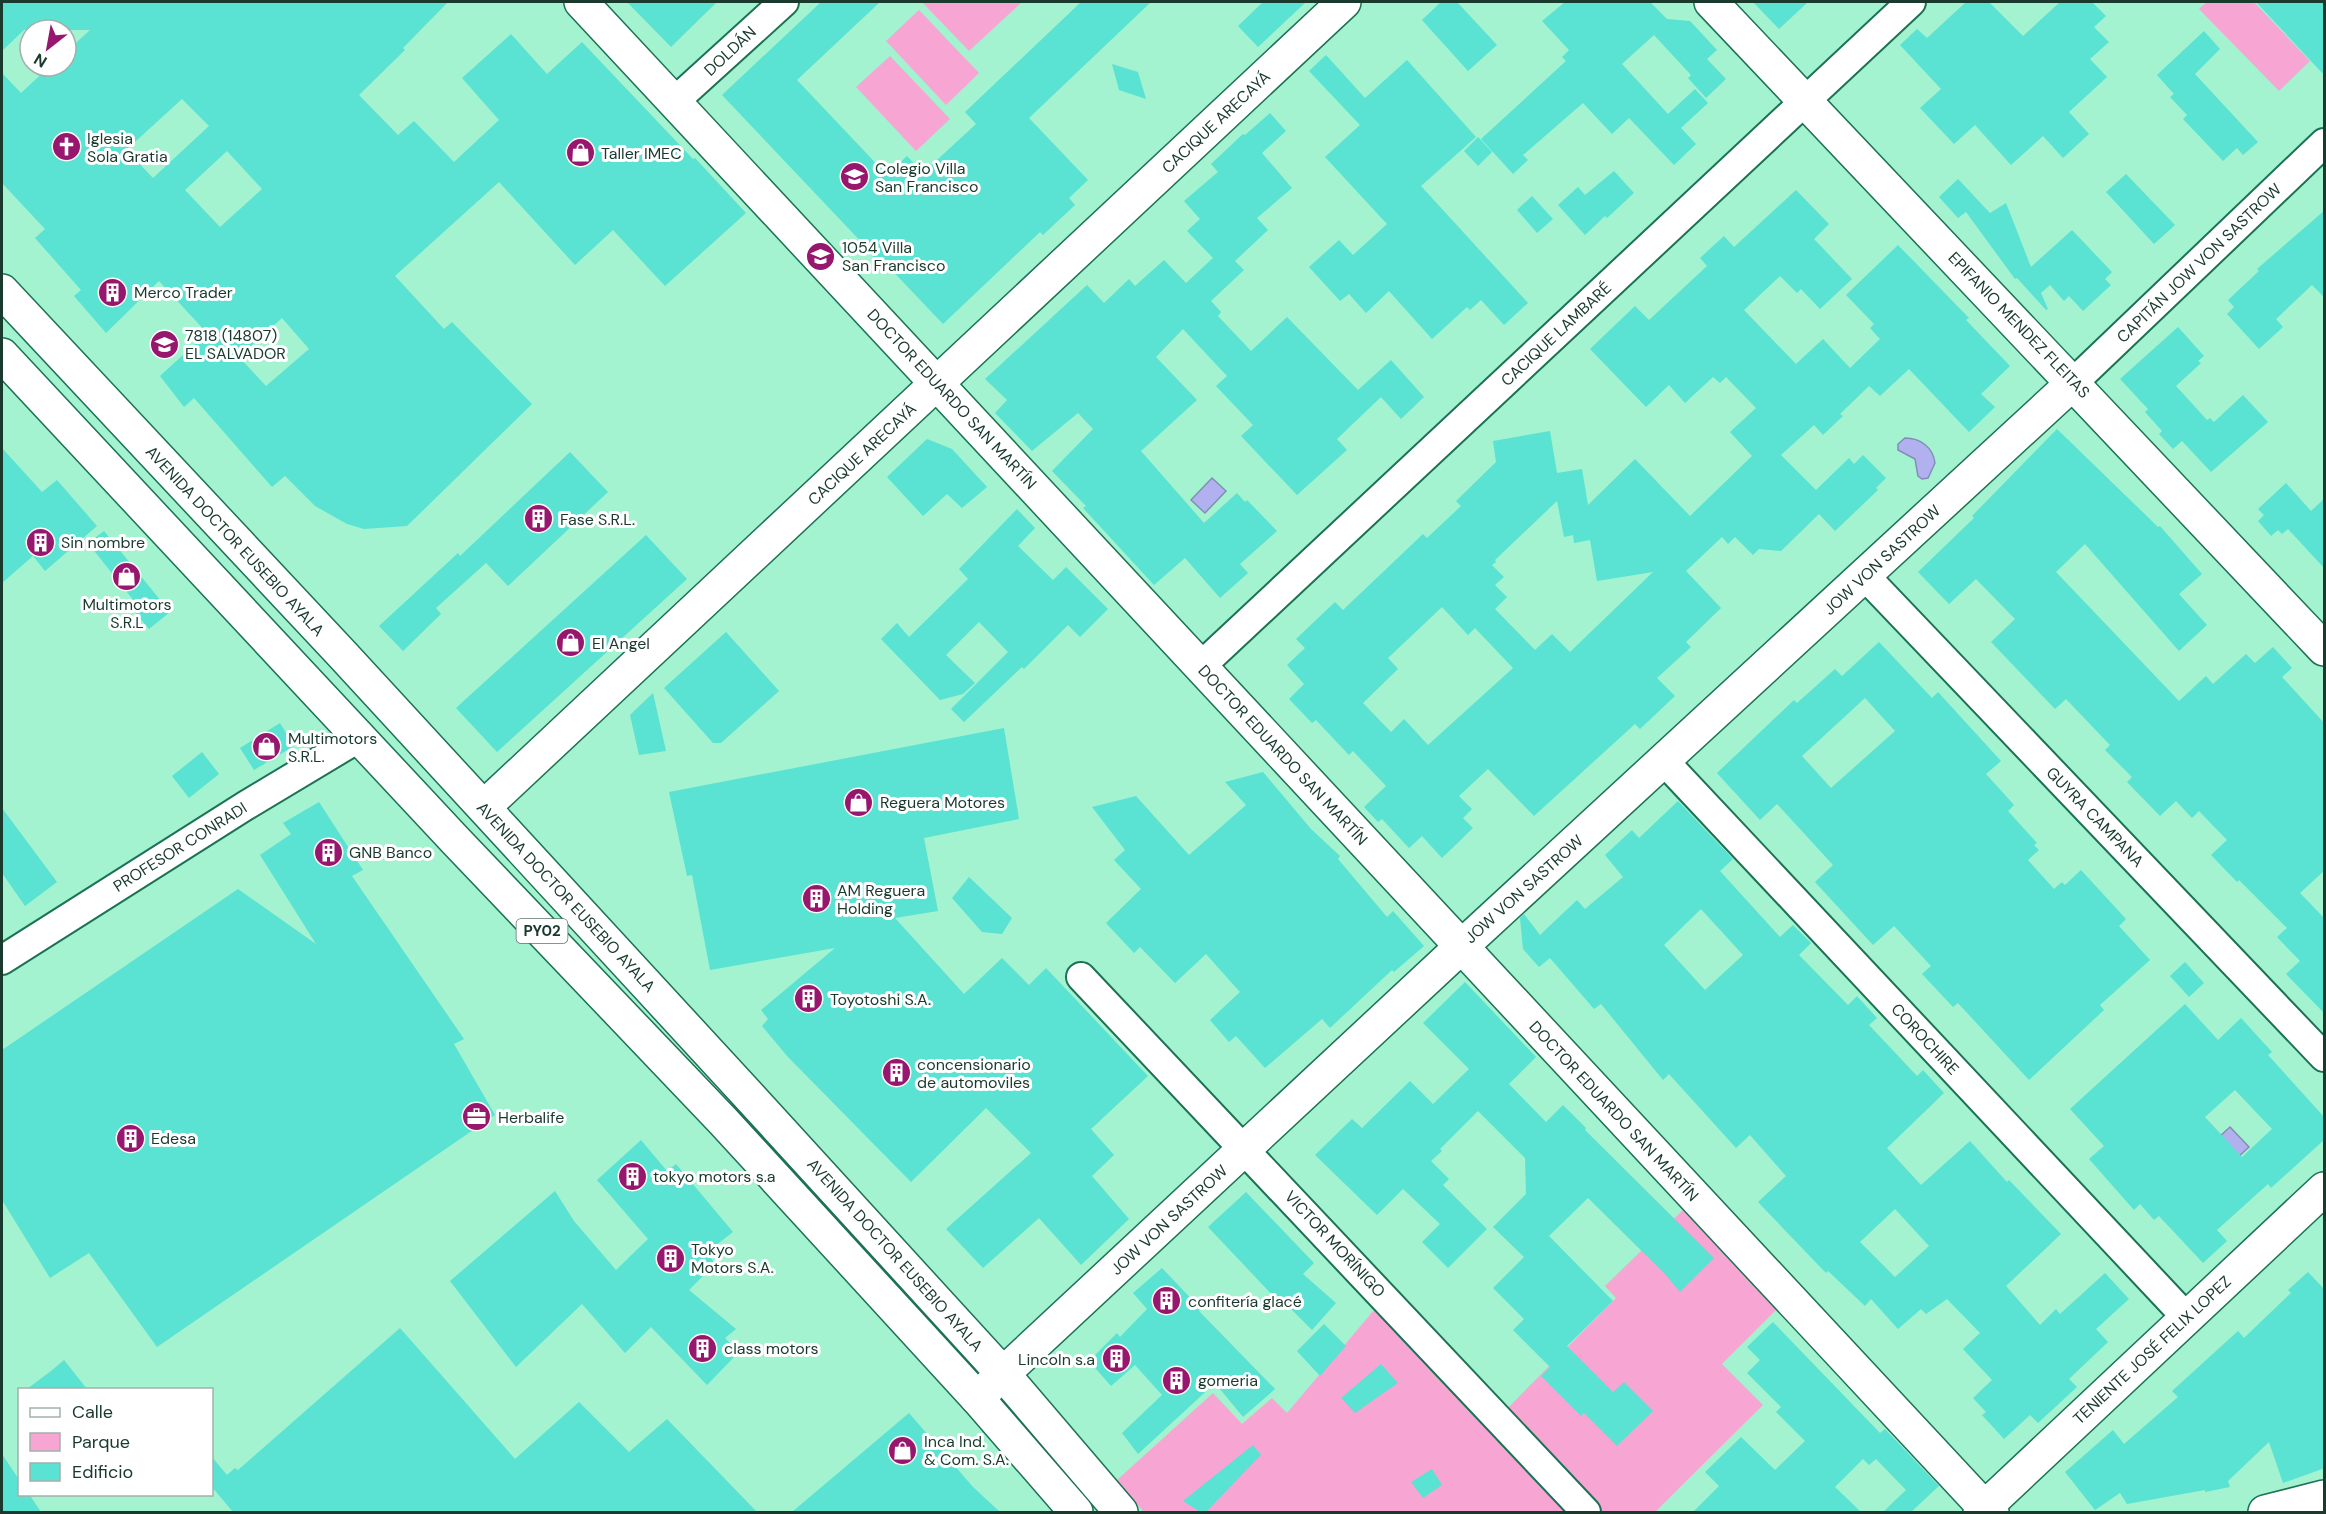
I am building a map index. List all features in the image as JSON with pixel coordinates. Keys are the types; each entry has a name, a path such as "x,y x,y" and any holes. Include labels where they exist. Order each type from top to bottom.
{"main road":[{"name":"DOCTOR EDUARDO SAN MARTÍN","path":"581,2 1986,1511"},
{"name":"CACIQUE ARECAYÁ","path":"484,807 1344,2"},
{"name":"EPIFANIO MENDEZ FLEITAS","path":"1711,2 2074,382 2325,650"},
{"name":"AVENIDA DOCTOR EUSEBIO AYALA","path":"2,291 484,807 1004,1375 1121,1512"},
{"name":"PY02","path":"2,355 455,840 723,1121 977,1398 1076,1512"},
{"name":"JOW VON SASTROW","path":"977,1398 1461,946 2074,382"},
{"path":"360,737 376,725 384,725 494,843 523,850"},
{"name":"TENIENTE JOSÉ FELIX LOPEZ","path":"1986,1511 2325,1189"},
{"path":"2265,1512 2325,1497"}],"street":[{"name":"DOLDÁN","path":"675,101 784,2"},
{"name":"CACIQUE LAMBARÉ","path":"1201,666 1911,2"},
{"name":"CAPITÁN JOW VON SASTROW","path":"2074,382 2325,143"},
{"name":"GUYRA CAMPANA","path":"1865,576 2325,1057"},
{"name":"PROFESOR CONRADI","path":"2,960 245,806 360,737"},
{"name":"COROCHIRE","path":"1664,760 2187,1318"},
{"name":"VICTOR MORÍNIGO","path":"1081,977 1587,1512"}],"green space":[{"path":"922,2 1022,2 969,51"},
{"path":"2207,2 2254,2 2310,61 2279,91 2199,9"},
{"path":"919,10 979,73 946,105 886,41"},
{"path":"890,56 950,119 916,151 856,87"},
{"path":"1683,1210 1778,1308 1722,1364 1763,1405 1655,1512 1600,1512 1502,1414 1616,1298 1605,1286"},
{"path":"1380,1303 1577,1512 1144,1512 1116,1481 1213,1393 1242,1424 1272,1398 1287,1413"}],"water":[{"path":"1905,438 1925,444 1932,452 1935,463 1928,478 1922,479 1918,476 1915,459 1898,450 1898,444"},
{"path":"1212,478 1226,491 1205,513 1191,500"},
{"path":"2230,1127 2249,1147 2236,1159 2218,1138"}],"building":[{"path":"2,2 448,2 403,48 405,50 359,95 398,135 414,121 454,162 499,120 462,78 511,34 547,74 582,42 746,213 665,286 613,230 575,265 499,182 395,276 444,329 452,322 532,404 407,526 364,529 347,524 315,506 285,476 272,487 194,398 184,407 160,376 207,333 159,281 106,333 74,296 81,290 35,238 45,229 2,183 2,73 21,93 37,78 78,78 78,41 90,30 78,30 78,18 18,18 18,36 2,51","holes":["182,99 209,126 153,178 126,150","227,151 262,189 220,227 185,190","282,318 309,349 266,386 239,357"]},
{"path":"627,2 717,2 671,47"},
{"path":"821,2 880,2 797,80 887,175 907,156 923,173 976,124 965,112 1081,2 1151,2 1029,118 1088,180 1069,198 1075,205 1043,235 1040,232 943,324 884,262 880,265 867,248 722,95"},
{"path":"1263,2 1306,2 1258,47 1238,26"},
{"path":"1441,2 1457,2 1497,45 1468,71 1422,20"},
{"path":"1565,2 1650,2 1667,19 1690,21 1717,50 1707,59 1726,79 1706,98 1688,78 1691,75 1654,35 1622,64 1668,114 1695,89 1708,103 1681,128 1696,144 1674,165 1629,118 1612,134 1583,103 1523,155 1528,160 1513,174 1481,139 1566,61 1562,57 1569,50 1542,21"},
{"path":"1753,2 1808,2 1779,29"},
{"path":"1966,2 1989,2 2023,36 2060,2 2092,2 2106,16 2094,27 2109,42 2090,59 2107,77 2069,112 2089,134 2063,158 2043,136 2011,165 1975,125 1954,144 1920,108 1941,89 1900,45 1917,29 1927,38"},
{"path":"2256,2 2325,2 2325,76"},
{"path":"2204,31 2220,49 2195,74 2258,142 2243,155 2237,148 2223,161 2183,119 2187,115 2170,97 2174,94 2157,75"},
{"path":"1326,55 1365,98 1407,60 1476,137 1421,186 1528,303 1504,325 1481,300 1470,310 1467,307 1432,339 1389,291 1366,313 1349,294 1340,301 1309,267 1339,240 1353,255 1387,224 1325,157 1360,125 1309,71"},
{"path":"1112,64 1138,72 1146,99 1119,90"},
{"path":"1270,113 1286,131 1262,153 1292,188 1257,218 1268,230 1235,261 1244,270 1211,301 1221,312 1218,316 1251,351 1287,317 1358,390 1391,360 1424,397 1401,419 1381,397 1337,439 1347,450 1297,495 1241,436 1253,425 1216,386 1227,376 1183,329 1156,357 1197,400 1141,451 1204,523 1237,493 1245,502 1247,500 1277,531 1240,564 1248,573 1220,598 1185,558 1154,585 1083,508 1086,506 1052,471 1093,429 1078,413 1032,451 995,413 1007,400 985,379 1087,285 1104,303 1129,279 1135,286 1164,260 1186,283 1213,258 1187,231 1200,219 1184,201 1218,172 1211,164"},
{"path":"1478,137 1492,152 1478,166 1464,151"},
{"path":"1614,171 1634,193 1585,235 1558,205 1578,187 1585,195"},
{"path":"2126,174 2175,225 2154,244 2106,192"},
{"path":"1958,179 1990,213 2006,203 2031,267 2072,230 2112,272 2105,279 2111,285 2083,311 2069,296 2064,301 2050,285 2041,293 2048,309 2046,310 2017,278 2015,279 1966,212 1958,218 1939,197"},
{"path":"1796,190 1829,224 1814,239 1852,279 1820,309 1801,289 1797,293 1780,276 1744,310 1796,364 1823,339 1850,368 1880,339 1870,328 1874,324 1846,295 1898,245 1969,318 1966,320 2010,366 1981,394 1995,407 1969,432 1909,369 1880,396 1869,386 1840,414 1843,416 1823,435 1814,425 1781,455 1816,490 1849,458 1854,464 1863,455 1886,478 1876,488 1878,490 1835,531 1819,514 1781,551 1759,549 1753,555 1735,537 1728,544 1722,537 1686,571 1721,608 1686,642 1691,647 1657,678 1675,696 1640,729 1635,724 1534,816 1488,769 1459,796 1472,809 1463,818 1473,828 1442,858 1422,836 1409,848 1382,819 1378,822 1364,807 1386,786 1353,751 1349,755 1316,720 1312,723 1289,699 1304,684 1287,665 1305,648 1296,639 1335,602 1343,610 1423,534 1427,538 1461,506 1456,501 1496,462 1493,441 1550,431 1557,473 1582,469 1588,505 1635,459 1690,516 1752,456 1730,432 1756,408 1726,377 1720,383 1713,377 1685,403 1669,385 1646,407 1590,349 1635,306 1649,320 1707,266 1700,258 1724,236 1734,247","holes":["1557,501 1564,537 1573,535 1574,543 1590,540 1597,581 1653,572 1570,652 1552,634 1535,650 1495,609 1507,597 1495,585 1504,577 1492,565","1442,607 1468,635 1475,628 1513,668 1428,745 1404,719 1391,732 1363,703 1398,669 1388,658"]},
{"path":"1532,196 1553,219 1537,233 1517,210"},
{"path":"2325,210 2325,298 2312,285 2276,319 2283,327 2259,349 2227,314 2234,307 2228,300 2259,271 2257,269"},
{"path":"2178,327 2204,356 2198,361 2201,363 2176,386 2207,420 2210,418 2214,422 2243,395 2268,422 2211,472 2182,441 2173,449 2159,434 2162,431 2145,412 2148,409 2120,379"},
{"path":"2057,429 2158,527 2160,526 2202,574 2179,594 2207,625 2179,651 2085,544 2056,572 2179,701 2206,676 2213,684 2246,654 2255,663 2273,647 2292,668 2282,677 2325,724 2325,870 2300,893 2325,919 2325,1014 2286,974 2300,961 2277,937 2287,928 2211,855 2227,840 2199,811 2192,818 2176,801 2160,816 2127,782 2132,777 2105,750 2110,745 2066,699 2055,709 1991,642 2015,619 1976,579 1949,604 1918,572 1974,518 1972,516"},
{"path":"927,439 952,449 987,487 962,508 947,494 923,516 887,477"},
{"name":"Sin nombre","path":"2,448 42,492 57,480 97,526 45,571 33,556 2,583"},
{"name":"Fase S.R.L.","path":"570,452 608,492 508,586 486,563 436,608 441,614 403,651 379,626 458,553 460,556"},
{"path":"2286,483 2311,511 2325,498 2325,569 2288,529 2282,534 2278,530 2271,536 2258,521 2264,515 2258,509"},
{"path":"1017,509 1035,528 1018,546 1053,580 1066,567 1108,609 1080,637 1068,625 1024,669 1022,667 964,722 951,709 1008,652 979,622 946,655 975,683 963,694 940,700 881,639 897,623 909,637 968,579 959,569"},
{"name":"Multimotors S.R.L","path":"104,531 170,612 149,629 133,610 138,606 88,543"},
{"name":"El Angel","path":"646,535 687,579 497,752 456,708"},
{"path":"726,632 779,691 721,743 713,743 664,688"},
{"path":"1879,642 1932,698 1938,692 2001,761 1986,774 2014,805 2008,811 2037,843 2034,845 2039,850 2028,860 2054,889 2062,882 2065,885 2081,870 2126,919 2119,926 2150,960 2100,1005 2104,1010 2029,1080 1958,1003 1953,1007 1922,974 1931,966 1894,926 1873,945 1815,882 1833,865 1777,804 1760,820 1717,773 1794,700 1797,703 1835,669 1842,676","holes":["1865,698 1895,731 1831,788 1802,756"]},
{"path":"653,693 666,751 639,755 630,715"},
{"name":"Multimotors S.R.L.","path":"280,723 294,746 254,770 240,748"},
{"path":"1004,728 1019,819 924,838 938,911 895,918 964,994 1002,958 1029,985 1046,968 1148,1076 1091,1129 1114,1155 1092,1176 1129,1219 1081,1265 1039,1218 983,1268 946,1229 1031,1153 986,1108 911,1182 788,1057 762,1026 768,1019 761,1010 835,948 710,970 692,875 687,876 669,792"},
{"path":"202,752 219,774 189,798 172,776"},
{"path":"1263,772 1311,829 1340,856 1338,859 1387,917 1393,911 1424,946 1394,972 1392,970 1330,1028 1322,1019 1265,1068 1236,1036 1229,1042 1210,1020 1240,992 1206,954 1175,983 1140,947 1134,953 1106,923 1141,889 1114,860 1125,850 1092,807 1136,796 1189,855 1246,805 1225,782"},
{"path":"1678,801 1733,859 1720,871 1780,937 1793,925 1811,943 1799,955 1848,1005 1857,996 1877,1018 1869,1025 1917,1076 1923,1070 1944,1093 1887,1148 1921,1185 1970,1141 2007,1182 2009,1180 2061,1234 2006,1286 2040,1325 2056,1309 2060,1314 2105,1273 2129,1299 2096,1329 2108,1342 2069,1379 2077,1387 2038,1423 2030,1415 2004,1439 1982,1415 1986,1412 1973,1398 1992,1380 1963,1349 1980,1333 1947,1299 1926,1314 1921,1309 1898,1329 1871,1299 1865,1306 1828,1271 1826,1273 1758,1202 1786,1176 1750,1135 1736,1148 1669,1074 1663,1080 1601,1004 1594,1009 1550,958 1539,967 1523,949 1520,918 1524,914 1540,935 1577,900 1585,909 1623,877 1605,855 1632,830 1639,838","holes":["1701,909 1743,955 1705,990 1664,945","1895,1209 1929,1246 1895,1277 1860,1242"]},
{"path":"319,802 363,870 352,876 464,1039 454,1044 495,1115 157,1347 89,1253 50,1278 2,1200 2,1050 238,889 316,944 260,855 291,834 283,823"},
{"path":"2,808 57,882 25,906 2,873"},
{"path":"969,877 1012,918 1002,934 982,932 952,898"},
{"path":"2185,962 2204,983 2189,997 2170,976"},
{"path":"1465,982 1536,1057 1509,1084 1546,1122 1563,1105 1586,1128 1585,1130 1714,1258 1680,1292 1665,1274 1588,1198 1549,1236 1613,1301 1567,1346 1613,1392 1624,1382 1653,1411 1617,1446 1584,1413 1581,1416 1541,1376 1550,1367 1513,1330 1524,1319 1493,1288 1524,1257 1493,1227 1526,1194 1525,1158 1478,1111 1431,1161 1449,1179 1443,1185 1487,1229 1448,1268 1422,1242 1440,1224 1403,1189 1377,1215 1315,1155 1352,1119 1362,1128 1410,1081 1433,1104 1469,1069 1423,1023"},
{"path":"2185,1004 2218,1040 2241,1018 2272,1052 2268,1055 2325,1118 2325,1139 2271,1188 2268,1184 2217,1230 2227,1241 2203,1263 2159,1216 2154,1220 2140,1204 2134,1210 2089,1159 2104,1146 2070,1109","holes":["2235,1090 2272,1129 2242,1157 2205,1117"]},
{"path":"641,1140 667,1171 676,1164 733,1232 707,1252 715,1264 689,1290 736,1329 725,1338 739,1352 707,1385 651,1327 625,1353 582,1304 516,1367 450,1281 555,1191 574,1221 616,1270 648,1239 597,1180"},
{"path":"1246,1192 1314,1263 1303,1274 1336,1303 1312,1330 1280,1298 1278,1301 1208,1227"},
{"path":"1162,1268 1201,1309 1199,1311 1275,1389 1243,1417 1215,1383 1138,1454 1122,1433 1162,1395 1135,1365 1111,1386 1089,1361 1117,1333 1120,1337 1147,1309 1133,1293"},
{"path":"2308,1272 2325,1290 2325,1468 2283,1483 2269,1442 2228,1481 2230,1487 2127,1504 2120,1493 2095,1510 2065,1472 2113,1430 2124,1444 2178,1397 2172,1391 2238,1331 2244,1338 2291,1293 2288,1290"},
{"path":"1773,1322 1880,1433 1885,1429 1939,1486 1911,1512 1883,1512 1906,1490 1876,1459 1869,1465 1863,1459 1835,1487 1861,1512 1693,1512 1719,1486 1705,1472 1741,1437 1775,1470 1805,1441 1776,1412 1781,1407 1747,1373 1760,1360 1747,1347"},
{"path":"1324,1324 1346,1346 1320,1376 1297,1351"},
{"path":"400,1328 515,1459 579,1402 629,1452 667,1419 757,1512 233,1512 213,1488 213,1458 227,1475 235,1468 238,1470"},
{"path":"64,1360 86,1388 28,1388"},
{"path":"1381,1364 1398,1383 1355,1413 1341,1398"},
{"name":"Inca Ind. & Com. S.A.","path":"909,1413 973,1487 1000,1512 792,1512"},
{"path":"1253,1445 1261,1455 1206,1512 1200,1512 1183,1501"},
{"path":"2,1454 18,1478 18,1496 30,1496 41,1512 2,1512"},
{"path":"1432,1469 1442,1485 1423,1498 1411,1482"}],"place":[{"name":"Iglesia Sola Gratia","path":"66,147"},
{"name":"Taller IMEC","path":"580,153"},
{"name":"Colegio Villa San Francisco","path":"854,177"},
{"name":"1054 Villa San Francisco","path":"821,256"},
{"name":"Merco Trader","path":"113,292"},
{"name":"7818 (14807) EL SALVADOR","path":"164,344"},
{"name":"Fase S.R.L.","path":"539,519"},
{"name":"Sin nombre","path":"40,542"},
{"name":"Multimotors S.R.L","path":"127,576"},
{"name":"El Angel","path":"571,643"},
{"name":"Multimotors S.R.L.","path":"267,747"},
{"name":"Reguera Motores","path":"859,802"},
{"name":"GNB Banco","path":"328,852"},
{"name":"AM Reguera Holding","path":"816,899"},
{"name":"Toyotoshi S.A.","path":"809,999"},
{"name":"concensionario de automoviles","path":"896,1073"},
{"name":"Herbalife","path":"477,1117"},
{"name":"Edesa","path":"130,1138"},
{"name":"tokyo motors s.a","path":"632,1176"},
{"name":"Tokyo Motors S.A.","path":"670,1258"},
{"name":"confitería glacé","path":"1167,1301"},
{"name":"class motors","path":"703,1348"},
{"name":"Lincoln s.a","path":"1116,1359"},
{"name":"gomeria","path":"1177,1380"},
{"name":"Inca Ind. & Com. S.A.","path":"903,1450"}]}
